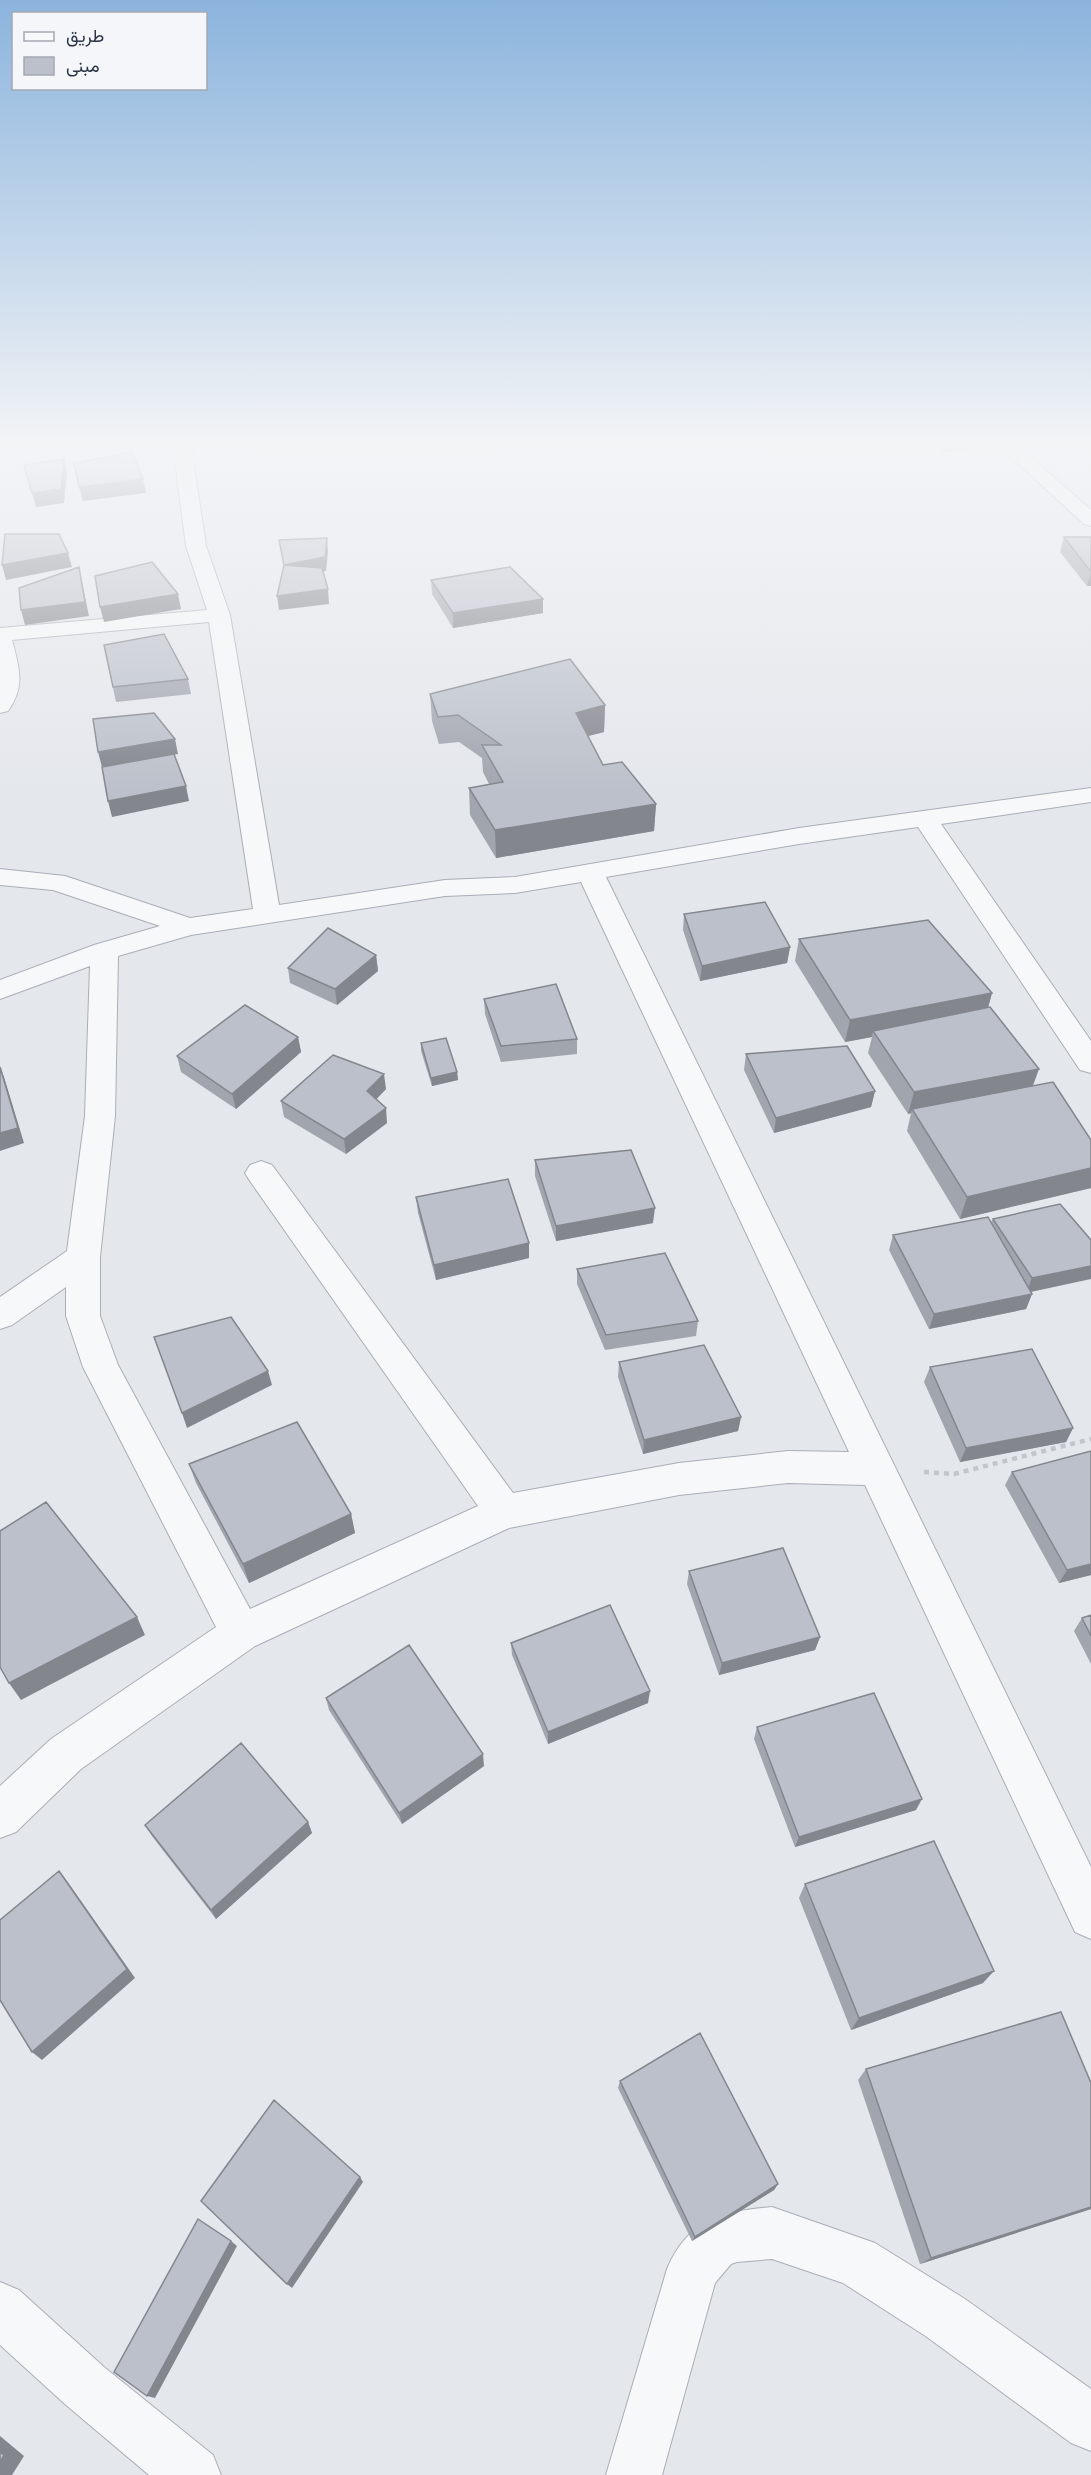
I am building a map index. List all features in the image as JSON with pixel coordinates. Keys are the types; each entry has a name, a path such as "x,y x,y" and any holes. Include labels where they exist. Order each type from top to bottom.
{"street":[{"path":"201,562 219,615 267,915"},
{"path":"0,706 10,675 0,636 219,615"},
{"path":"0,990 104,951 189,927 445,888 515,885 799,836 926,820 1091,795"},
{"path":"926,820 1091,1063"},
{"path":"590,872 1091,1916"},
{"path":"0,877 56,882 189,927"},
{"path":"104,951 100,1116 83,1257 83,1316 100,1367 123,1405 241,1633"},
{"path":"261,1173 504,1512"},
{"path":"0,1315 83,1257"},
{"path":"0,1816 66,1754 241,1633 504,1512 679,1479 788,1467 875,1468"},
{"path":"634,2475 693,2269 713,2246 735,2236 772,2233 857,2261 946,2318 1091,2423"},
{"path":"0,2309 85,2386 193,2475"}],"path":[{"path":"875,1468 954,1474 1091,1439"}],"building":[{"path":"2,562 21,562 2,565"},
{"path":"152,562 178,594 100,607 95,576"},
{"path":"283,562 302,562 284,565"},
{"path":"1083,562 1091,562 1091,572"},
{"path":"284,565 322,568 328,589 277,596"},
{"path":"79,567 85,602 21,610 19,588"},
{"path":"510,567 543,599 453,613 431,580"},
{"path":"164,634 188,679 113,687 104,645"},
{"path":"570,659 605,705 576,713 603,765 622,762 656,804 495,830 469,788 503,782 482,745 501,745 458,715 438,717 430,694"},
{"path":"154,713 175,739 98,752 93,719"},
{"path":"174,754 186,786 108,801 102,767"},
{"path":"765,902 790,947 702,966 684,914"},
{"path":"928,920 992,993 850,1020 799,939"},
{"path":"328,928 376,955 335,989 288,968"},
{"path":"556,984 577,1039 501,1046 484,999"},
{"path":"245,1005 298,1037 232,1094 177,1056"},
{"path":"990,1007 1039,1069 914,1092 873,1031"},
{"path":"446,1038 457,1072 431,1078 421,1043"},
{"path":"847,1046 875,1091 776,1118 746,1054"},
{"path":"333,1055 384,1074 367,1091 386,1108 344,1139 281,1101"},
{"path":"0,1067 18,1128 0,1133"},
{"path":"1053,1082 1091,1140 1091,1168 967,1197 912,1109"},
{"path":"631,1150 655,1208 556,1226 535,1160"},
{"path":"508,1179 529,1243 434,1265 416,1197"},
{"path":"1060,1204 1091,1240 1091,1266 1032,1278 993,1219"},
{"path":"988,1217 1032,1294 934,1314 893,1235"},
{"path":"665,1253 698,1321 606,1335 577,1269"},
{"path":"231,1317 268,1371 182,1413 154,1337"},
{"path":"704,1345 741,1417 644,1440 619,1362"},
{"path":"1032,1349 1073,1428 966,1448 930,1367"},
{"path":"297,1422 351,1514 243,1564 189,1464"},
{"path":"1091,1451 1091,1564 1067,1570 1012,1472"},
{"path":"46,1502 137,1617 9,1683 0,1667 0,1531"},
{"path":"783,1548 820,1637 722,1663 689,1571"},
{"path":"610,1605 650,1691 548,1732 511,1643"},
{"path":"1091,1615 1091,1636 1082,1618"},
{"path":"409,1645 483,1754 399,1813 326,1698"},
{"path":"874,1693 922,1799 799,1837 757,1727"},
{"path":"241,1743 308,1822 211,1910 145,1825"},
{"path":"934,1841 994,1971 859,2018 805,1884"},
{"path":"59,1871 127,1969 32,2052 0,2000 0,1920"},
{"path":"1061,2012 1091,2083 1091,2207 931,2258 866,2069"},
{"path":"700,2033 778,2184 695,2237 620,2081"},
{"path":"274,2100 360,2177 287,2284 201,2201"},
{"path":"198,2219 231,2241 147,2396 114,2372"}]}
